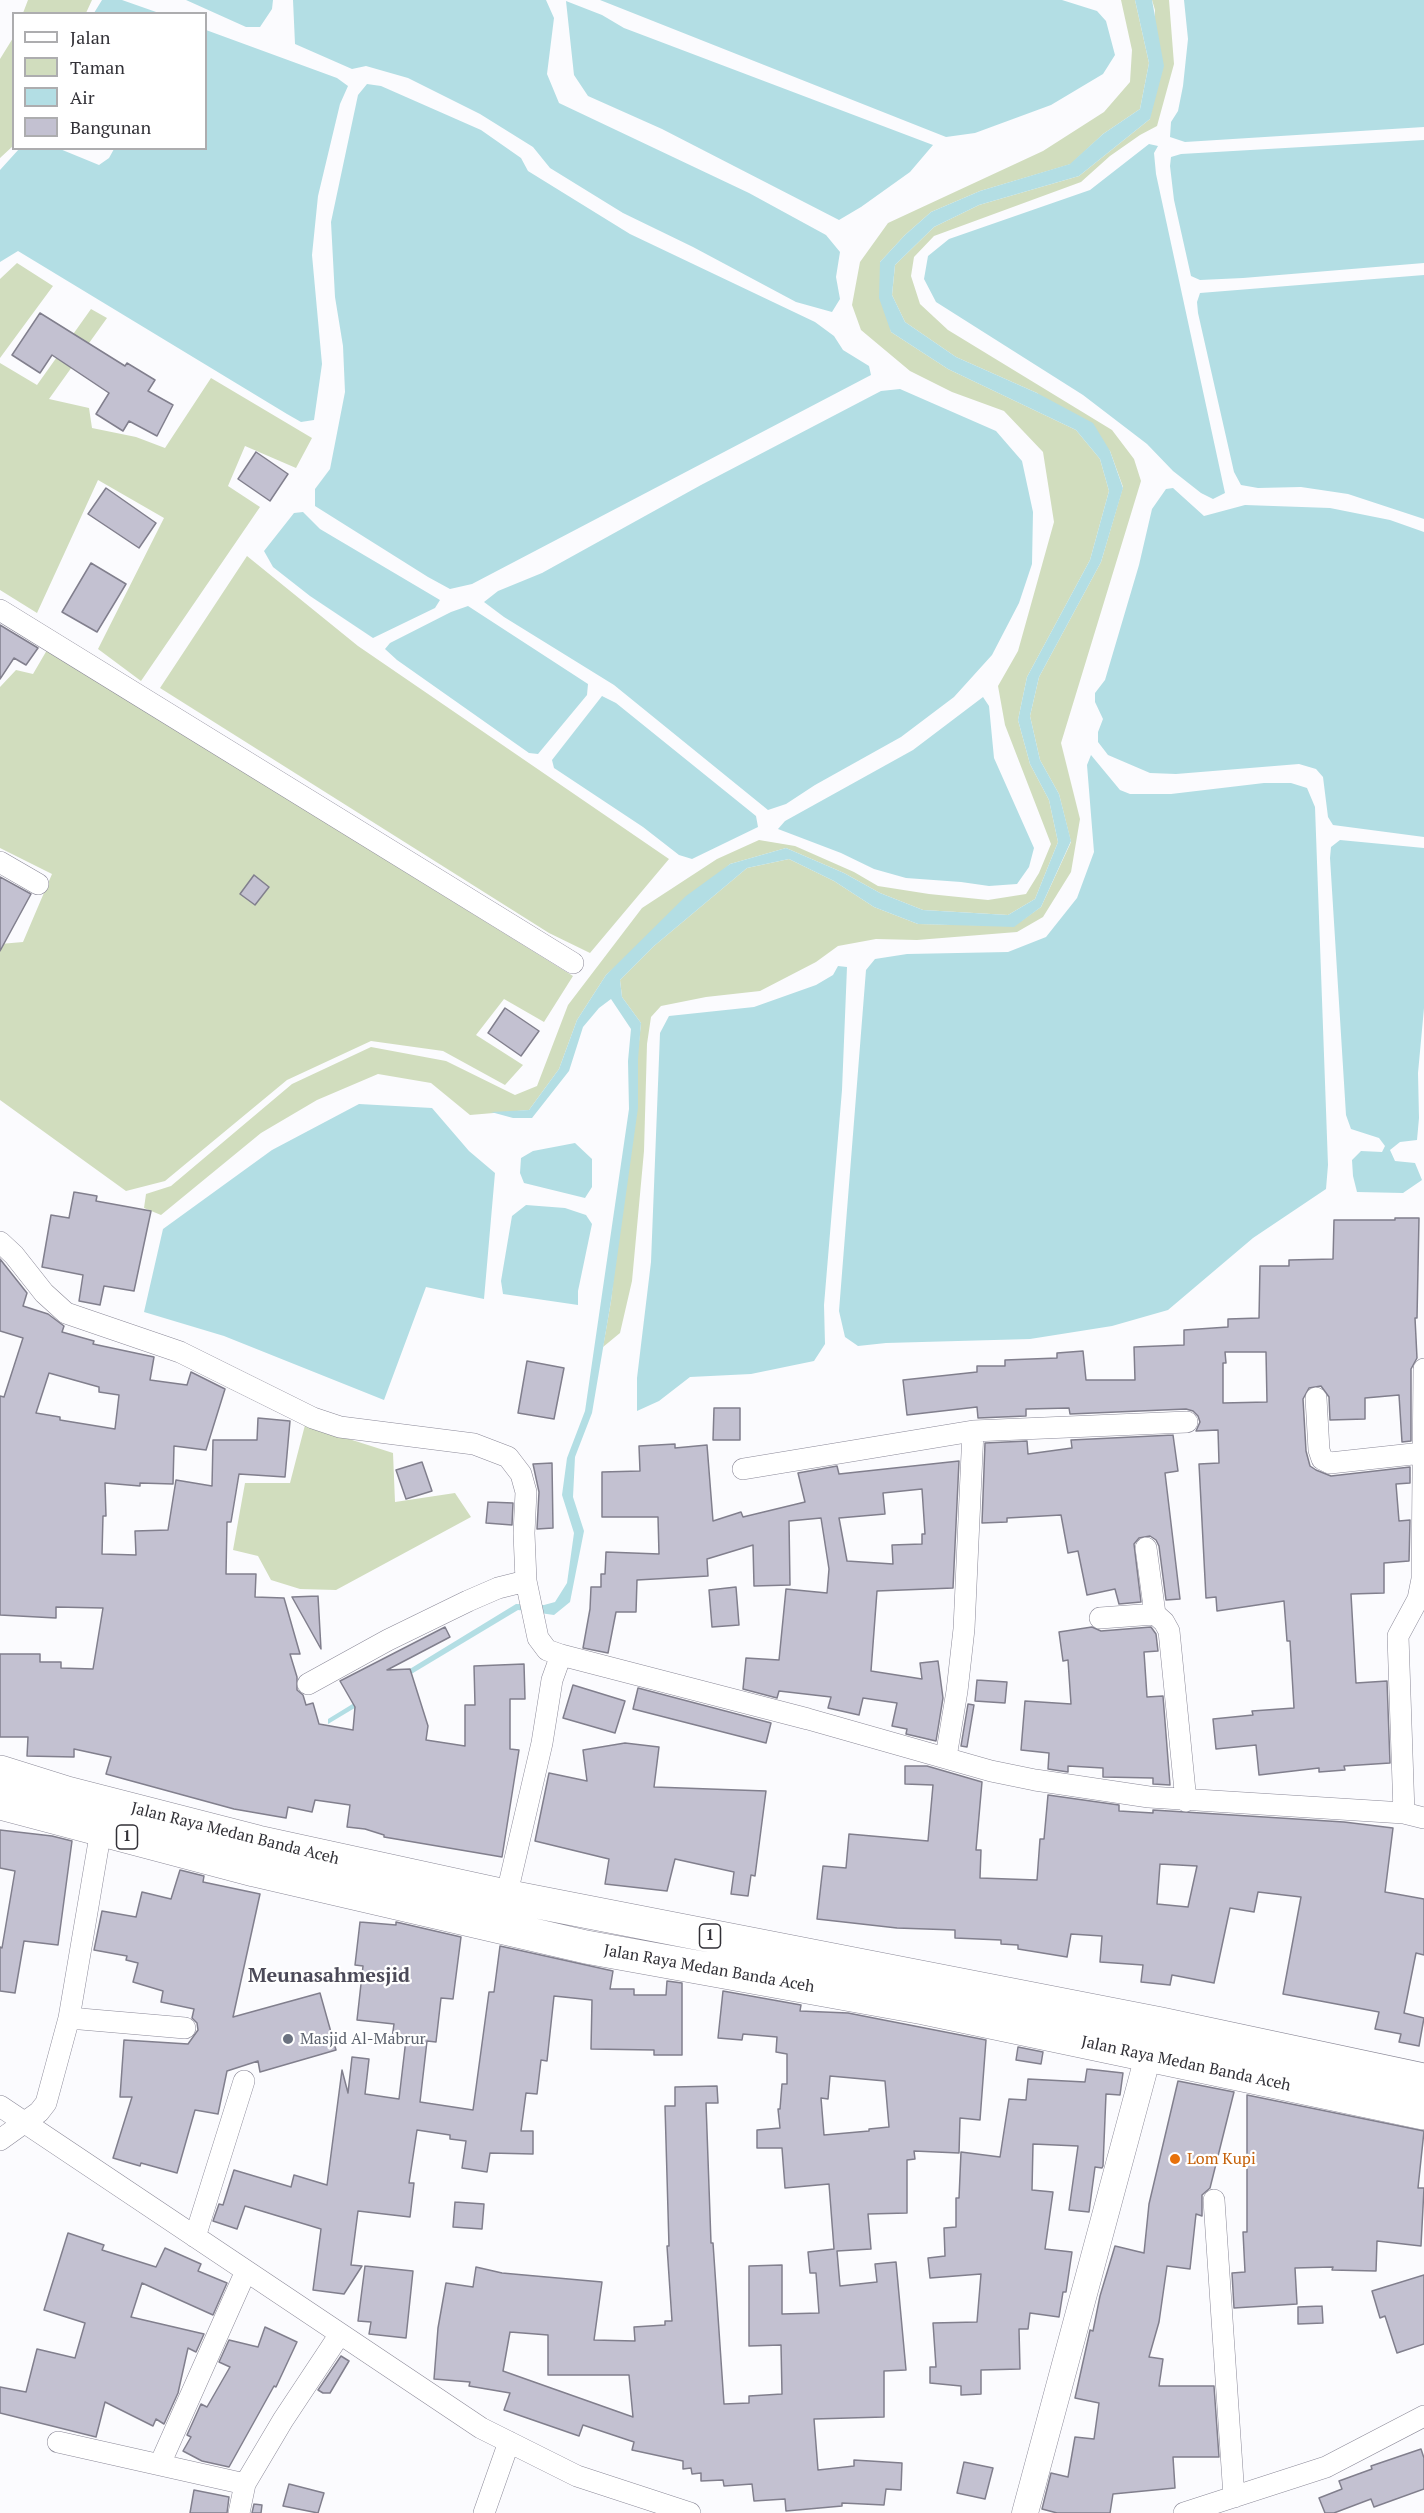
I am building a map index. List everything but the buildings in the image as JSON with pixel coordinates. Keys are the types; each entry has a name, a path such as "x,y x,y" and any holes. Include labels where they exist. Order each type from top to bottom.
{"highway":[{"name":"Jalan Raya Medan Banda Aceh","path":"0,1772 104,1816"},
{"name":"Jalan Raya Medan Banda Aceh","path":"0,1803 104,1816 258,1842 325,1871 503,1912 1161,2024 1424,2080"},
{"name":"Jalan Raya Medan Banda Aceh","path":"503,1912 586,1947 924,2008 1424,2113"}],"street":[{"path":"0,610 573,963"},
{"path":"0,862 38,884"},
{"path":"0,1242 14,1255 44,1293 66,1313 180,1352 313,1418 340,1427 474,1444 508,1457 521,1474 526,1492 524,1533 528,1589 538,1638 547,1650 808,1719 991,1771 1047,1782 1186,1800 1414,1816 1398,1636 1418,1599 1422,1579 1424,1369"},
{"path":"1316,1398 1319,1450 1322,1459 1330,1463 1422,1453"},
{"path":"742,1469 973,1431 1187,1422"},
{"path":"946,1758 964,1629 973,1431"},
{"path":"1146,1548 1155,1614 1164,1622 1172,1639 1186,1800"},
{"path":"308,1684 388,1640 498,1588 528,1589"},
{"path":"1100,1617 1155,1614"},
{"path":"503,1912 542,1743 552,1680 561,1655"},
{"path":"0,2140 39,2112 46,2103 69,2018 104,1816"},
{"path":"69,2018 185,2028"},
{"path":"1025,2513 1149,2056 1161,2024"},
{"path":"195,2237 243,2081"},
{"path":"0,2106 481,2428 577,2476 690,2513"},
{"path":"1214,2200 1234,2497"},
{"path":"160,2464 246,2271"},
{"path":"239,2513 245,2484 283,2420 340,2334"},
{"path":"1184,2513 1326,2467 1424,2416"},
{"path":"58,2442 245,2484"},
{"path":"484,2513 509,2442"}],"green space":[{"path":"28,0 92,0 86,12 23,12"},
{"path":"1121,0 1135,0 1149,63 1140,109 1103,134 1071,164 980,191 931,212 880,262 891,332 948,369 1076,430 1100,459 1109,491 1090,560 1027,677 1018,720 1030,764 1049,800 1058,842 1035,899 1008,915 923,910 880,893 844,873 786,848 730,864 606,975 577,1020 559,1069 529,1110 470,1115 431,1083 378,1074 317,1100 261,1133 161,1215 144,1208 146,1194 171,1186 292,1084 371,1047 446,1061 515,1095 537,1086 568,1005 642,908 717,859 759,840 795,846 854,872 878,886 988,900 1026,894 1039,873 1051,844 1005,725 998,686 1018,651 1054,522 1043,452 1004,411 952,392 910,371 861,330 852,305 860,262 888,223 1043,151 1104,112 1130,82 1132,50"},
{"path":"1152,0 1169,0 1174,64 1157,126 1110,156 1081,182 934,236 914,257 911,276 920,304 948,330 1112,430 1134,459 1141,481 1061,743 1080,819 1071,872 1043,917 1017,932 917,940 876,939 838,946 816,962 760,991 706,997 661,1006 651,1017 647,1044 644,1151 632,1281 620,1333 603,1347 611,1301 641,1023 622,997 620,980 654,946 747,868 789,859 834,881 874,907 918,924 1014,926 1041,907 1071,842 1059,794 1040,760 1030,716 1039,677 1101,562 1123,487 1110,451 1037,393 956,357 905,322 892,295 895,265 934,227 979,205 1079,176 1150,119 1155,10"},
{"path":"12,40 12,147 0,158 0,59"},
{"path":"17,263 53,286 0,358 0,279"},
{"path":"91,309 107,318 49,399 89,408 92,428 136,437 165,448 211,378 312,438 296,468 245,446 228,486 260,507 141,681 98,649 164,518 98,480 37,613 0,590 0,363 37,385"},
{"path":"247,556 358,646 669,859 590,953 549,933 160,688"},
{"path":"47,650 573,976 544,1022 504,999 476,1035 523,1065 505,1085 443,1051 371,1041 287,1080 165,1181 126,1191 0,1100 0,944 23,942 52,874 0,848 0,687 16,670 33,674"},
{"path":"305,1425 393,1453 395,1502 455,1493 471,1517 336,1590 300,1589 271,1580 258,1556 233,1550 245,1483 290,1483"}],"water":[{"path":"102,0 122,0 156,12 95,12"},
{"path":"186,0 273,0 272,9 260,27 246,27"},
{"path":"293,0 546,0 554,18 547,74 559,103 749,193 826,235 840,252 836,277 840,299 832,312 796,302 623,213 550,168 533,147 480,114 408,78 366,66 352,69 295,44"},
{"path":"600,0 1062,0 1097,11 1106,21 1115,55 1103,74 1051,105 975,133 946,137"},
{"path":"1135,0 1152,0 1164,66 1150,119 1079,176 979,205 934,227 895,265 892,295 905,322 956,357 1037,393 1093,423 1110,451 1123,488 1101,562 1039,677 1030,716 1040,760 1059,794 1071,841 1041,907 1014,927 918,924 874,907 834,881 789,859 747,868 654,946 620,980 622,997 641,1023 638,1108 611,1301 592,1413 575,1457 573,1497 584,1531 570,1602 554,1615 518,1610 328,1724 328,1719 516,1604 544,1605 555,1602 567,1583 574,1533 562,1495 567,1458 585,1411 629,1109 628,1061 631,1029 611,999 599,1008 583,1027 569,1071 532,1118 513,1118 491,1112 529,1110 559,1069 577,1020 606,975 686,896 730,864 786,848 844,873 880,893 923,910 1008,915 1035,899 1058,842 1049,800 1030,764 1018,720 1027,677 1090,560 1109,491 1100,459 1076,430 948,369 891,332 879,298 880,262 931,212 980,191 1070,164 1103,134 1140,109 1149,63"},
{"path":"1184,0 1424,0 1424,127 1185,142 1170,137 1171,122 1178,111 1183,86 1188,39"},
{"path":"566,1 602,15 624,28 933,145 910,172 839,220 662,129 588,96 574,75"},
{"path":"207,30 337,78 348,86 340,104 318,196 312,255 322,364 314,420 301,422 18,251 0,262 0,170 18,150 62,150 99,165 109,158 113,150 207,150"},
{"path":"367,84 381,86 481,130 521,158 528,171 630,234 815,322 834,336 843,350 869,366 871,375 472,584 450,589 428,577 315,506 315,489 330,469 345,392 343,346 335,297 331,222 358,95"},
{"path":"1424,140 1424,263 1243,278 1200,280 1191,276 1174,200 1171,157 1181,154"},
{"path":"1149,144 1158,146 1154,153 1156,174 1225,493 1213,499 1201,493 1173,471 1147,444 1083,395 936,302 924,279 928,256 949,239 1090,190"},
{"path":"1424,275 1424,519 1348,494 1301,487 1258,488 1241,485 1234,472 1198,313 1197,302 1200,293"},
{"path":"900,389 996,431 1022,461 1033,512 1032,564 1019,603 992,655 954,697 901,737 815,785 786,804 768,810 614,685 504,617 484,602 498,591 542,573 701,485 881,391"},
{"path":"1173,488 1204,516 1245,505 1330,508 1390,520 1424,532 1424,837 1333,825 1328,817 1323,777 1316,769 1299,764 1176,774 1150,773 1108,755 1098,742 1098,732 1103,719 1095,702 1095,693 1105,680 1139,565 1152,509 1166,489"},
{"path":"303,512 320,529 440,600 435,608 373,638 310,596 273,567 264,551 294,513"},
{"path":"468,606 588,684 587,695 538,754 529,753 397,660 385,649 390,643 451,612"},
{"path":"602,696 616,703 756,816 758,827 692,859 679,855 643,827 554,768 552,760"},
{"path":"983,697 989,706 994,758 1034,848 1029,867 1017,884 989,886 906,878 874,869 841,853 778,829 785,821 913,750"},
{"path":"1091,755 1120,790 1130,794 1171,794 1264,783 1291,783 1307,788 1315,807 1328,1165 1326,1189 1253,1238 1168,1310 1112,1326 1030,1339 886,1343 858,1346 845,1337 839,1311 866,970 875,959 907,954 1008,952 1046,937 1077,898 1094,852 1087,765"},
{"path":"1340,840 1424,848 1424,1008 1418,1073 1417,1140 1400,1142 1390,1150 1395,1161 1415,1163 1422,1180 1403,1193 1357,1192 1353,1176 1352,1160 1361,1151 1382,1152 1385,1146 1379,1138 1351,1129 1346,1115 1330,858 1331,847"},
{"path":"838,966 847,967 842,1090 824,1305 825,1344 814,1361 751,1374 690,1377 659,1401 637,1411 637,1378 651,1262 660,1033 669,1016 754,1007 816,985 833,975"},
{"path":"359,1104 432,1108 469,1151 495,1173 484,1299 426,1287 384,1400 224,1336 144,1312 163,1229 272,1150"},
{"path":"575,1143 592,1159 592,1187 585,1198 524,1183 520,1173 521,1158 533,1151"},
{"path":"526,1205 565,1208 586,1215 592,1224 578,1291 578,1305 503,1294 501,1281 512,1216"}],"place":[{"name":"Masjid Al-Mabrur","path":"288,2039"},
{"name":"Lom Kupi","path":"1175,2159"}],"district":[{"name":"Meunasahmesjid","path":"329,1976"}]}
